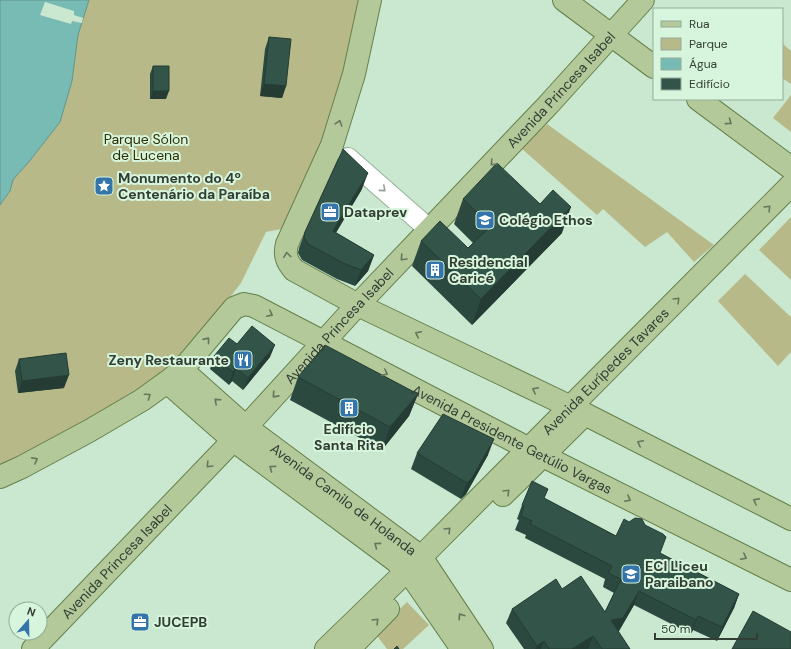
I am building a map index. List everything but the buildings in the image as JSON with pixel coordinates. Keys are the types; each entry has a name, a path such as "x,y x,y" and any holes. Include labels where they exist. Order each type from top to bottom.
{"main road":[{"path":"370,0 354,74 332,145 292,232 286,249 288,263 294,270 358,305 577,411 791,519"},
{"path":"564,0 615,29 653,48"},
{"path":"588,0 653,66"},
{"name":"Avenida Princesa Isabel","path":"33,649 240,433 358,305 548,104 643,0"},
{"path":"699,100 791,168"},
{"path":"723,100 791,150"},
{"name":"Avenida Eurípedes Tavares","path":"577,411 791,185"},
{"name":"Avenida Eurípedes Tavares","path":"418,569 577,411 791,205"},
{"name":"Avenida Presidente Getúlio Vargas","path":"175,376 234,308 244,304 254,306 536,452 791,580"},
{"path":"0,477 22,467 89,431 142,400 175,376"},
{"name":"Avenida Camilo de Holanda","path":"175,376 240,433 418,569 482,649"},
{"path":"326,649 418,569"},
{"path":"349,649 418,569"},
{"name":"Avenida Camilo de Holanda","path":"418,569 462,649"}],"street":[{"path":"332,145 430,230"}],"green space":[{"name":"Parque Sólon de Lucena","path":"0,0 362,0 361,14 317,160 281,229 266,232 241,283 169,376 0,474"},
{"path":"783,44 791,51 791,84 783,79"},
{"path":"791,95 791,132 773,118"},
{"path":"547,124 714,245 694,262 667,232 645,247 603,209 597,215 521,148"},
{"path":"791,217 791,280 759,250"},
{"path":"745,274 791,317 791,352 778,366 718,301"},
{"path":"407,602 429,625 403,649 387,649 375,633"}],"water":[{"path":"0,0 89,0 78,35 72,81 60,122 13,180 10,191 0,205"}],"pier":[{"path":"45,2 74,11 74,15 83,18 82,23 72,21 71,24 40,15"}],"place":[{"name":"Monumento do 4º Centenário da Paraíba","path":"104,186"},
{"name":"Dataprev","path":"330,212"},
{"name":"Colégio Ethos","path":"485,220"},
{"name":"Residencial Caricé","path":"435,270"},
{"name":"Zeny Restaurante","path":"243,360"},
{"name":"Edifício Santa Rita","path":"349,408"},
{"name":"ECI Liceu Paraibano","path":"631,574"},
{"name":"JUCEPB","path":"140,622"}]}
